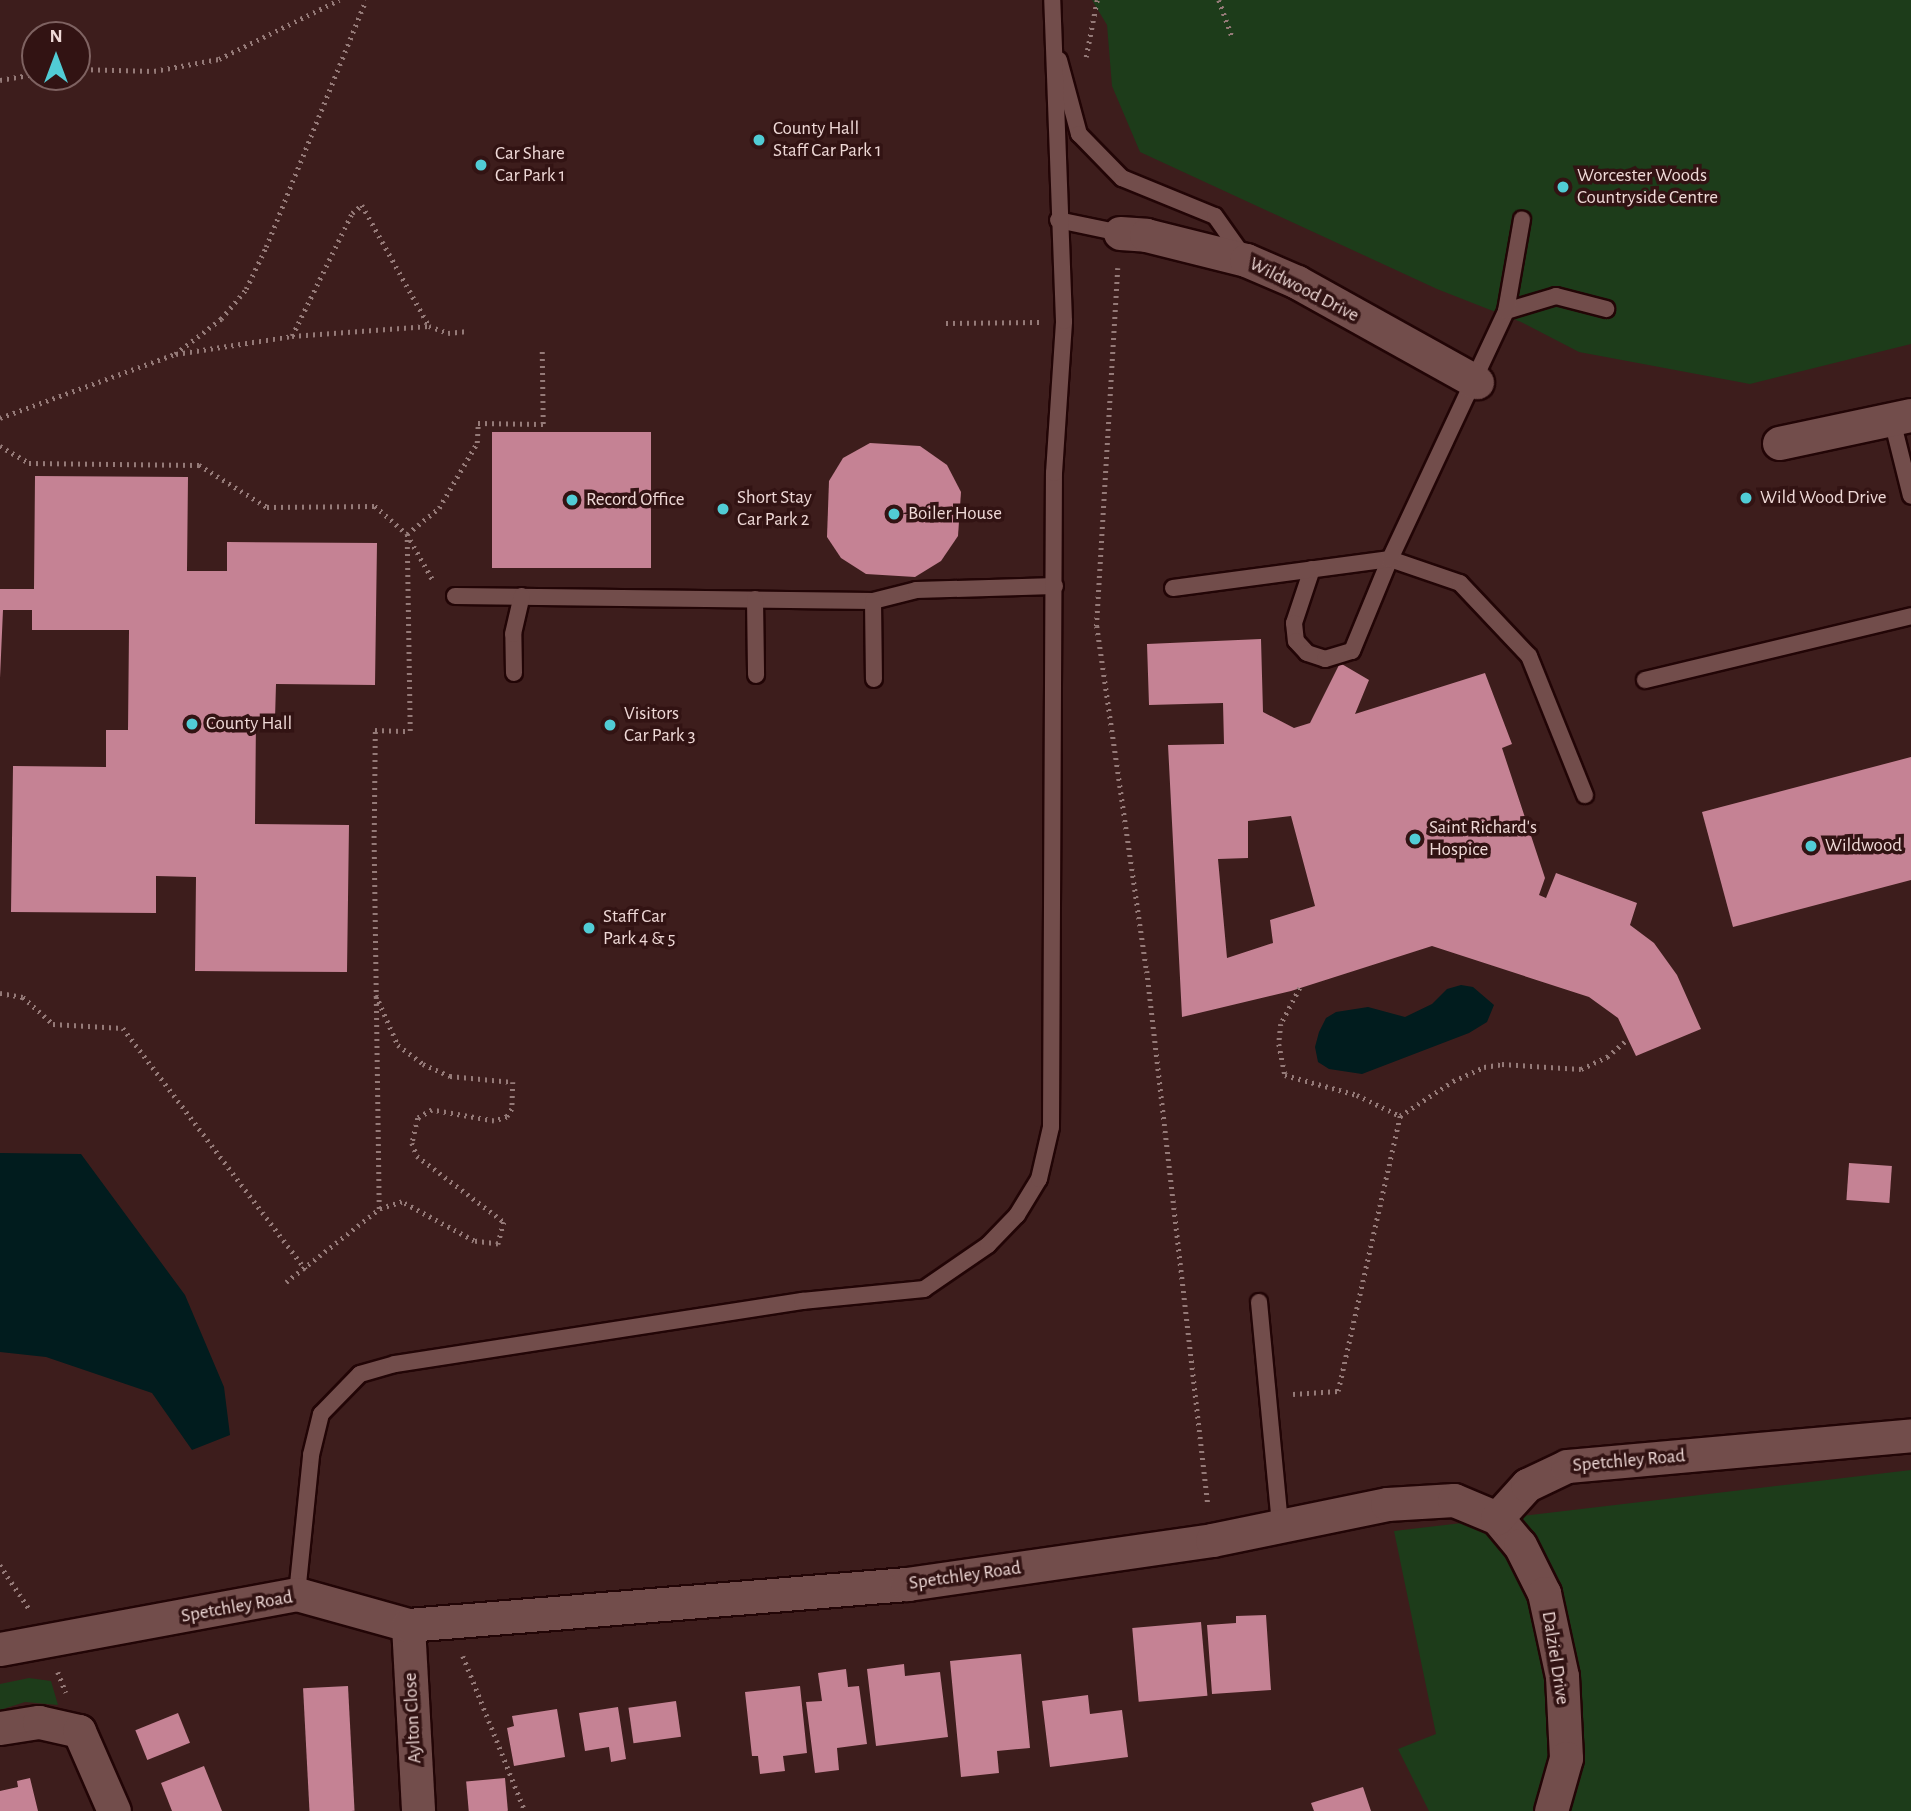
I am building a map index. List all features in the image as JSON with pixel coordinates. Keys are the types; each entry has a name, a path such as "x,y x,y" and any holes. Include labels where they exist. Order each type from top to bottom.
{"street":[{"name":"Wildwood Drive","path":"1120,233 1146,235 1246,260 1297,282 1477,382"},
{"path":"1779,443 1902,418"},
{"name":"Spetchley Road","path":"0,1649 297,1594 408,1625 451,1623 907,1584 1212,1540 1387,1504 1454,1500 1497,1518 1527,1485 1567,1466 1911,1435"},
{"name":"Dalziel Drive","path":"1497,1518 1520,1545 1544,1593 1562,1675 1566,1758 1551,1811"},
{"name":"Aylton Close","path":"408,1625 418,1811"},
{"path":"0,1728 39,1722 79,1731 114,1811"}],"lane":[{"path":"297,1594 311,1455 321,1414 360,1374 395,1364 802,1301 923,1289 957,1270 1017,1214 1039,1179 1051,1127 1054,473 1064,321 1058,220 1052,0"},
{"path":"1052,34 1079,134 1122,178 1215,216 1246,260"},
{"path":"1312,569 1294,623 1296,641 1307,653 1325,659 1352,651 1390,559 1477,382 1506,311 1522,219"},
{"path":"1058,220 1120,233"},
{"path":"1506,311 1556,296 1606,309"},
{"path":"1902,418 1911,496"},
{"path":"1173,588 1390,559 1460,583 1529,656 1585,795"},
{"path":"455,596 873,601 916,590 1055,586"},
{"path":"514,674 513,634 522,596"},
{"path":"755,599 756,675"},
{"path":"873,601 874,679"},
{"path":"1645,680 1911,615"},
{"path":"1259,1302 1280,1526"}],"path":[{"path":"91,69 154,71 219,59 339,0"},
{"path":"175,354 221,319 246,289 366,0"},
{"path":"1085,64 1097,0"},
{"path":"1219,0 1233,39"},
{"path":"0,80 21,76"},
{"path":"292,336 352,213 362,205 429,326"},
{"path":"1120,233 1097,626 1147,971 1212,1540"},
{"path":"946,323 1064,321"},
{"path":"0,418 175,354 292,336 429,326 448,333 468,331"},
{"path":"407,534 439,509 477,443 478,423 543,424 542,348"},
{"path":"0,446 29,463 199,466 267,507 375,506 407,534 429,578 455,596"},
{"path":"379,1209 374,730 410,731 407,534"},
{"path":"1300,988 1281,1024 1280,1062 1285,1075 1357,1095 1400,1116"},
{"path":"0,993 23,997 53,1024 123,1028 306,1270"},
{"path":"286,1282 306,1270 379,1209 402,1202 474,1241 498,1244 504,1222 417,1156 412,1143 418,1118 432,1110 494,1121 507,1117 512,1109 513,1082 450,1076 423,1065 398,1045 376,995"},
{"path":"1268,1396 1338,1391 1400,1116 1453,1081 1484,1068 1502,1064 1581,1069 1607,1057 1628,1039"},
{"path":"0,1564 27,1604"},
{"path":"451,1623 525,1811"}],"green space":[{"name":"Worcester Woods Countryside Centre","path":"1092,0 1911,0 1911,344 1750,384 1579,352 1521,322 1437,289 1140,152 1112,86 1107,25"},
{"path":"1911,1470 1911,1811 1429,1811 1398,1749 1436,1734 1394,1531"},
{"path":"29,1678 51,1681 58,1705 25,1702 0,1710 0,1684"}],"water":[{"path":"1461,985 1473,987 1494,1005 1487,1022 1469,1033 1362,1074 1329,1069 1318,1062 1315,1047 1319,1032 1326,1018 1336,1012 1368,1007 1405,1017 1432,1004 1447,989"},
{"path":"0,1153 81,1154 185,1295 224,1387 230,1435 192,1450 152,1393 46,1357 0,1352"}],"building":[{"name":"Record Office","path":"492,432 651,432 651,568 492,568"},
{"name":"Boiler House","path":"870,443 920,446 947,465 961,492 958,536 941,561 915,577 866,574 841,558 827,537 829,481 843,458"},
{"name":"County Hall","path":"35,476 188,477 187,571 227,571 227,542 377,543 375,685 276,684 275,719 256,718 255,824 349,825 347,972 195,971 196,877 156,876 156,913 11,912 13,766 106,767 106,730 128,730 129,630 32,630 32,610 3,610 0,678 0,589 34,589"},
{"name":"Saint Richard's Hospice","path":"1261,639 1263,712 1294,728 1310,723 1340,663 1369,680 1355,714 1485,673 1512,744 1502,748 1545,878 1539,895 1546,898 1556,873 1637,903 1630,925 1654,943 1677,975 1701,1029 1636,1056 1618,1018 1589,997 1432,946 1291,991 1182,1017 1168,745 1224,744 1223,703 1149,705 1147,644","holes":["1291,816 1315,906 1270,920 1273,943 1227,958 1218,859 1248,858 1248,821"]},
{"name":"Wildwood","path":"1911,757 1911,880 1733,927 1702,812"},
{"path":"1849,1163 1892,1166 1889,1203 1846,1200"},
{"path":"1266,1615 1271,1690 1212,1694 1207,1625 1236,1623 1236,1616"},
{"path":"1201,1622 1207,1696 1139,1702 1132,1628"},
{"path":"1021,1654 1030,1748 997,1751 999,1773 961,1777 950,1661"},
{"path":"904,1664 905,1676 940,1672 948,1737 876,1746 867,1669"},
{"path":"846,1669 848,1687 859,1686 867,1744 837,1748 839,1770 815,1773 806,1702 822,1701 818,1673"},
{"path":"348,1686 355,1811 309,1811 303,1688"},
{"path":"800,1686 807,1753 783,1756 785,1771 760,1774 758,1756 752,1756 745,1692"},
{"path":"1088,1695 1090,1714 1122,1710 1128,1757 1050,1767 1042,1701"},
{"path":"676,1701 681,1737 633,1743 628,1708"},
{"path":"618,1707 626,1759 611,1762 609,1747 585,1751 579,1713"},
{"path":"557,1709 565,1757 514,1766 507,1728 514,1726 512,1716"},
{"path":"178,1713 190,1743 147,1760 135,1730"},
{"path":"204,1766 222,1811 172,1811 161,1783"},
{"path":"30,1778 38,1811 0,1811 0,1791 18,1787 17,1781"},
{"path":"505,1778 508,1811 469,1811 466,1781"},
{"path":"1363,1787 1371,1811 1314,1811 1311,1803"}],"place":[{"name":"County Hall Staff Car Park 1","path":"759,140"},
{"name":"Car Share Car Park 1","path":"481,165"},
{"name":"Worcester Woods Countryside Centre","path":"1563,187"},
{"name":"Wild Wood Drive","path":"1746,498"},
{"name":"Record Office","path":"572,500"},
{"name":"Short Stay Car Park 2","path":"723,509"},
{"name":"Boiler House","path":"894,514"},
{"name":"County Hall","path":"192,724"},
{"name":"Visitors Car Park 3","path":"610,725"},
{"name":"Saint Richard's Hospice","path":"1415,839"},
{"name":"Wildwood","path":"1811,846"},
{"name":"Staff Car Park 4 & 5","path":"589,928"}]}
